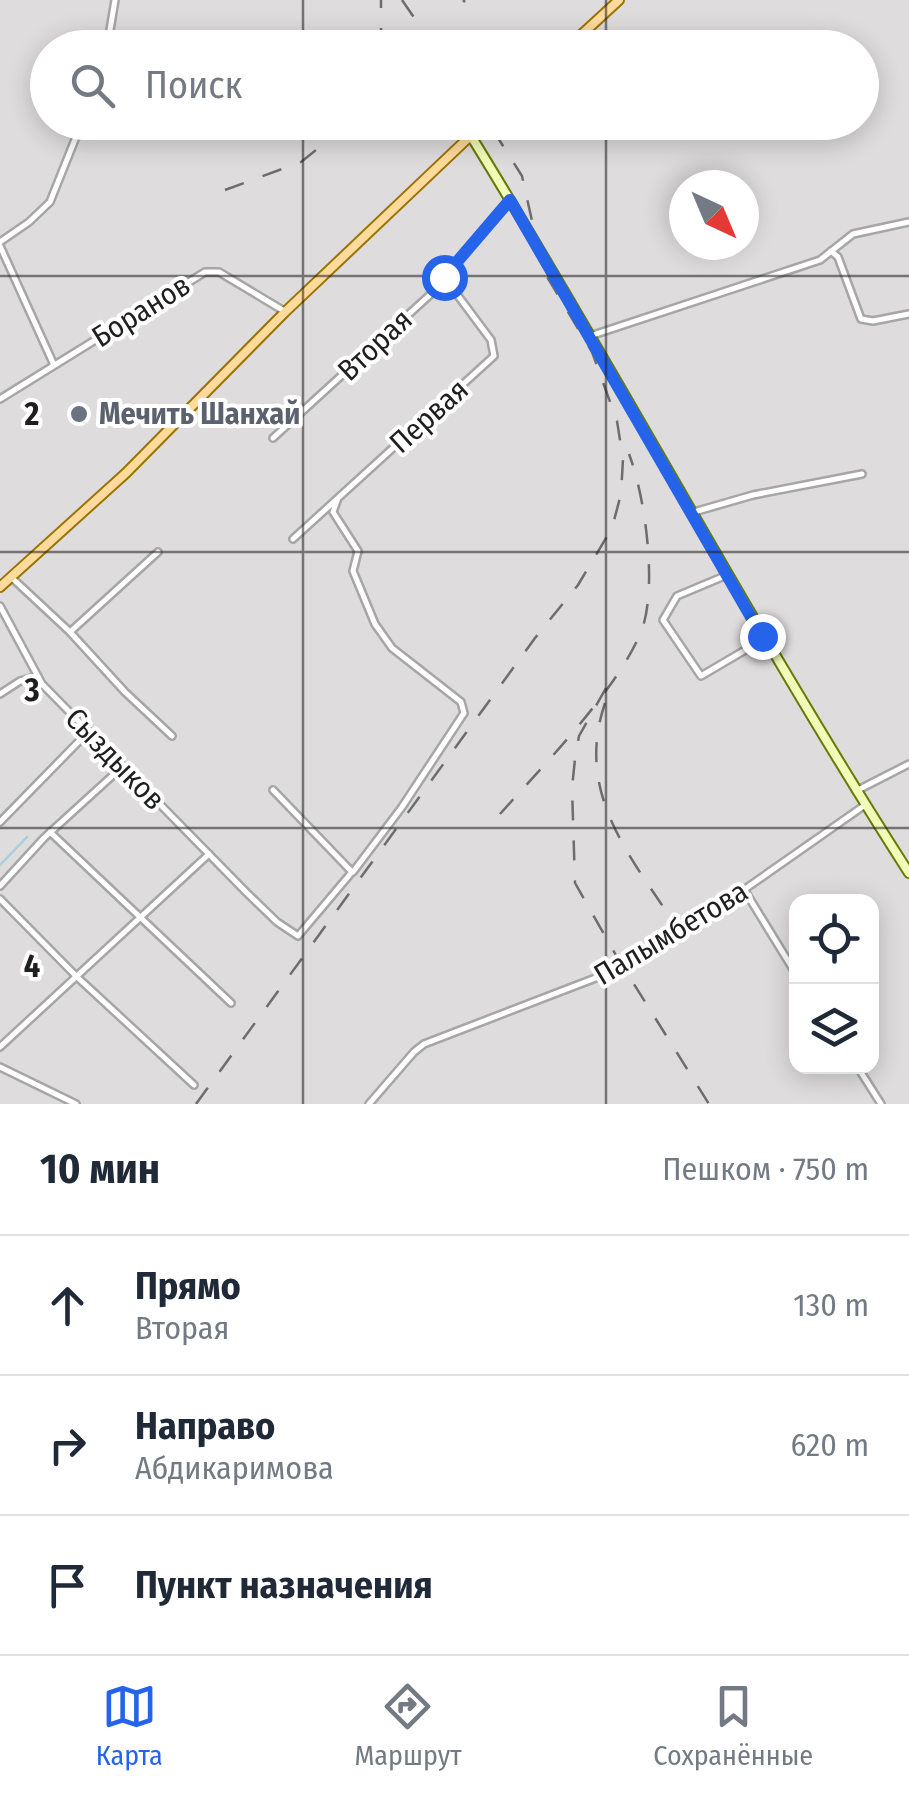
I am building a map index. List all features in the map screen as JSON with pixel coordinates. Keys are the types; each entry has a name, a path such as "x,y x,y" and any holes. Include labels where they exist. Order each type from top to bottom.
{"main road":[{"path":"586,30 619,0"},
{"path":"0,587 126,472 285,312 466,140"},
{"path":"472,140 764,639 909,873"}],"street":[{"path":"110,30 115,0"},
{"path":"54,365 0,244 50,202 75,140"},
{"name":"Вторая","path":"273,438 432,293 510,200"},
{"path":"590,336 820,260 853,234 909,222"},
{"path":"831,251 838,257 861,318 874,321 909,314"},
{"name":"Боранов","path":"0,400 205,272 219,272 285,312"},
{"name":"Первая","path":"293,538 494,356 491,340 444,277"},
{"path":"691,513 753,495 862,474"},
{"path":"273,790 352,872 356,871 464,713 462,702 392,648 376,624 354,571 358,551 333,512 338,498"},
{"path":"70,632 158,552"},
{"path":"0,573 70,632 172,736"},
{"path":"726,575 677,596 663,620 702,676 764,639"},
{"name":"Сыздыков","path":"0,606 38,676 122,767 277,922 298,936 352,872"},
{"path":"0,694 20,681 38,676"},
{"path":"0,822 88,732"},
{"path":"856,791 909,764"},
{"path":"0,886 50,832 122,767"},
{"name":"Палымбетова","path":"369,1104 424,1044 619,969 744,891 865,805"},
{"path":"50,832 231,1003"},
{"path":"0,1047 209,854"},
{"path":"744,891 789,963"},
{"path":"0,899 194,1085"},
{"path":"0,1067 76,1104"},
{"path":"862,1074 881,1104"}],"shaded area":[{"path":"0,0 909,0 909,1104 0,1104"}],"waterway":[{"path":"0,865 27,837"}],"railway":[{"path":"381,0 381,30"},
{"path":"402,0 423,30"},
{"path":"225,190 301,162 328,140"},
{"path":"196,1104 535,638 578,585 612,528 621,494 623,459 617,421 592,352 543,270 522,176 499,140"},
{"path":"500,814 602,696 635,646 644,623 649,584 647,538 629,454"},
{"path":"606,688 579,736 575,759 575,883 709,1104"},
{"path":"605,703 597,735 602,793 624,846 674,923"}],"place":[{"name":"Мечить Шанхай","path":"79,414"}],"route":[{"path":"444,277 510,200 762,636"}]}
